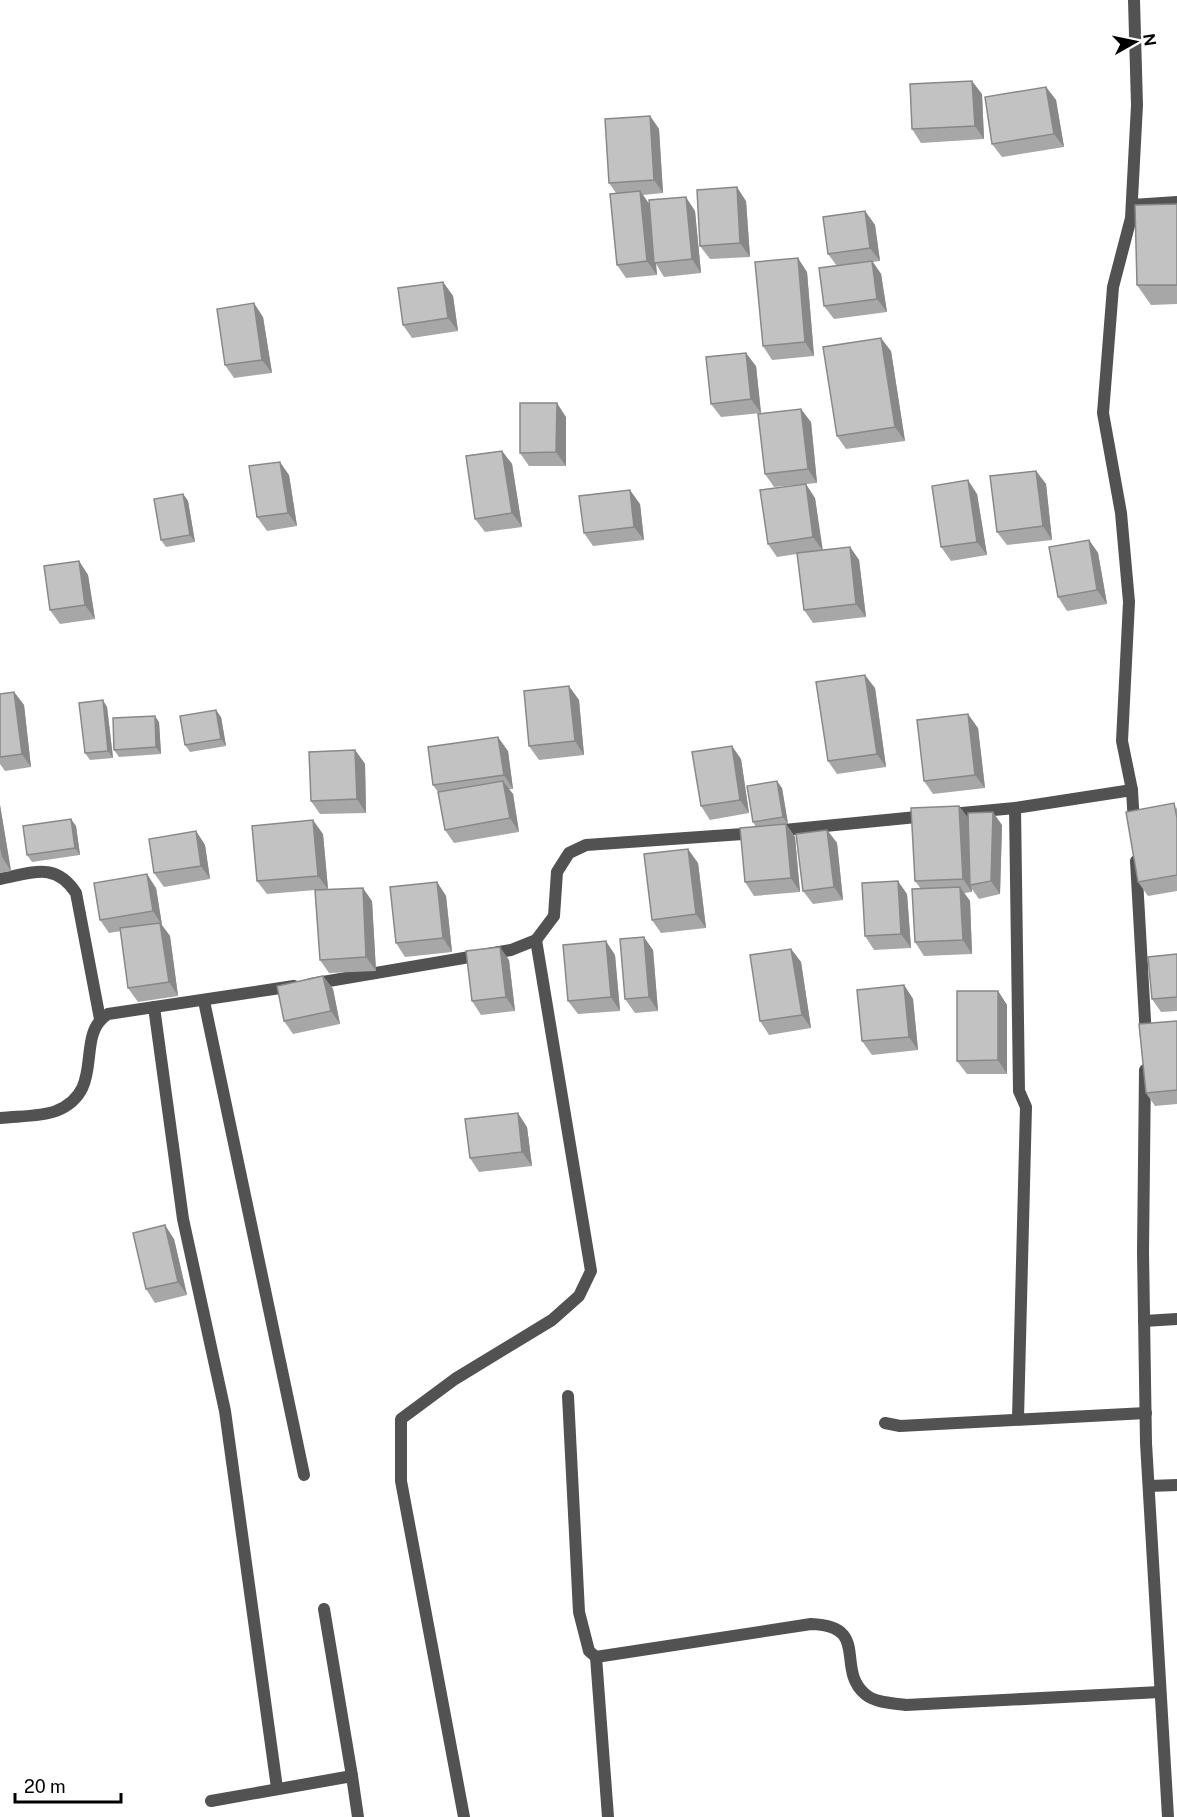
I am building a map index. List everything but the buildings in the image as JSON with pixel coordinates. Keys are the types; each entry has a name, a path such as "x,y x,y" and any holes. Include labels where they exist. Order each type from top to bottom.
{"street":[{"path":"1134,0 1137,105 1132,205 1113,287 1103,413 1122,513 1129,602 1122,741 1132,790 1145,1052 1146,1413 1168,1817"},
{"path":"1132,205 1177,202"},
{"path":"0,1118 54,1112 74,1102 83,1090 89,1072 94,1028 100,1019 108,1014 204,1001 511,950 536,940 554,916 557,872 569,853 586,845 731,835 1015,808 1132,790"},
{"path":"1015,808 1019,1091 1026,1107 1018,1418"},
{"path":"0,879 42,871 56,872 67,879 76,893 100,1019"},
{"path":"464,1817 401,1481 401,1419 455,1379 552,1320 579,1296 591,1271 536,940"},
{"path":"204,1001 304,1475"},
{"path":"154,1007 183,1219 225,1411 277,1788"},
{"path":"1144,1321 1177,1319"},
{"path":"568,1396 579,1612 589,1651 596,1657 608,1817"},
{"path":"885,1423 900,1426 1146,1413"},
{"path":"1149,1486 1177,1485"},
{"path":"324,1610 358,1817"},
{"path":"596,1657 810,1624 830,1625 841,1630 846,1640 858,1686 865,1695 877,1700 906,1705 1160,1692"},
{"path":"212,1801 352,1776"}]}
